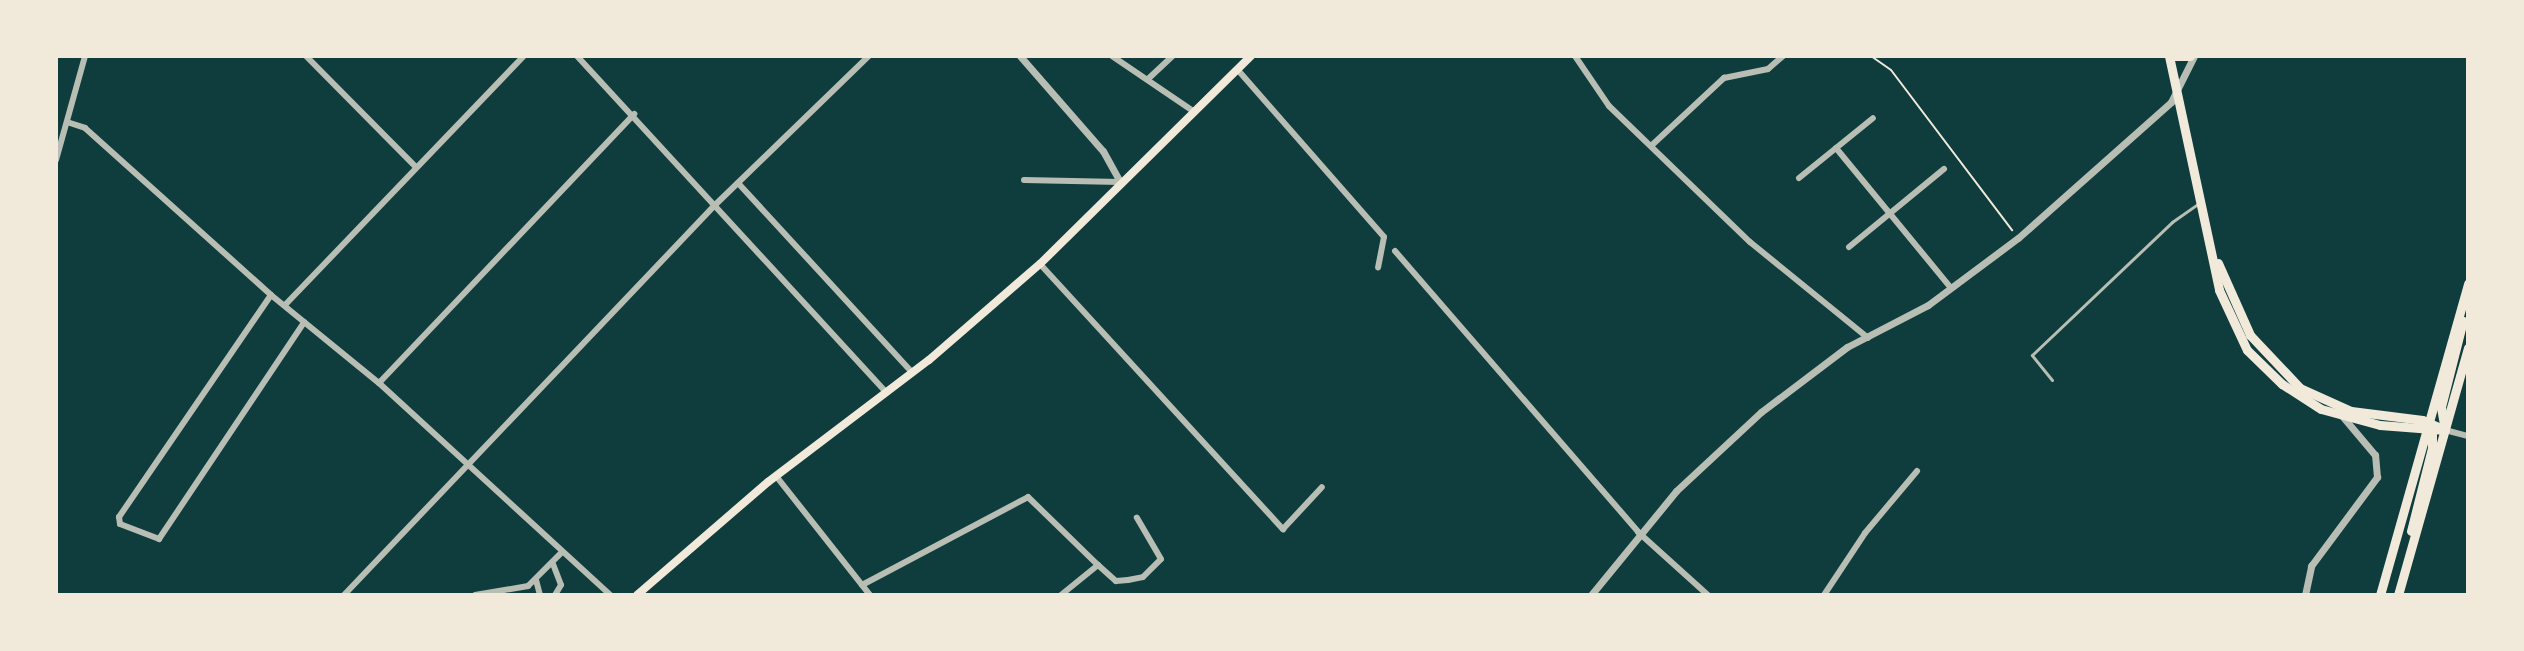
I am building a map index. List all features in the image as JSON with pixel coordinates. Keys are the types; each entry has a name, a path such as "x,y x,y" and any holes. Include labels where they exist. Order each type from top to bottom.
{"main road":[{"path":"637,595 776,476 912,372 1040,264 1251,56"},
{"path":"2192,56 2172,56 2177,93 2224,307 2247,350 2299,397 2343,417 2445,430"},
{"path":"2213,248 2241,320 2289,379 2351,411 2429,428"},
{"path":"2380,595 2468,284"},
{"path":"2445,430 2440,412 2468,284"},
{"path":"2398,595 2468,348"},
{"path":"2407,562 2429,428"}],"street":[{"path":"56,160 85,56"},
{"path":"306,56 416,167"},
{"path":"285,305 524,56"},
{"path":"577,56 634,114 714,206 886,392"},
{"path":"344,595 714,206 869,56"},
{"path":"1020,56 1103,151 1120,182 1024,180"},
{"path":"1112,56 1193,111"},
{"path":"1148,79 1173,56"},
{"path":"1575,56 1609,106 1750,242 1868,338"},
{"path":"1651,146 1724,78 1768,69 1783,56"},
{"path":"1591,595 1638,532 1761,412 1847,347 1868,338 1950,287 2018,238 2177,93 2192,56"},
{"path":"1237,69 1384,237 1378,267"},
{"path":"379,383 634,114"},
{"path":"1799,178 1873,118"},
{"path":"67,122 85,128 271,295 379,383 610,595"},
{"path":"1836,148 1950,287"},
{"path":"1849,247 1944,169"},
{"path":"738,183 912,372"},
{"path":"1395,251 1638,532 1708,595"},
{"path":"1040,264 1283,529 1322,487"},
{"path":"271,295 119,517 120,524 159,539 304,322"},
{"path":"2305,595 2311,566 2372,487 2378,470 2375,455 2343,417"},
{"path":"2445,430 2468,436"},
{"path":"1824,595 1865,533 1917,471"},
{"path":"776,476 870,595"},
{"path":"862,585 1020,497 1040,505 1116,581 1143,577 1161,559 1137,518"},
{"path":"475,595 536,580 562,552"},
{"path":"553,564 561,585 555,595"},
{"path":"1061,595 1098,565"},
{"path":"536,580 540,595"}],"lane":[{"path":"2052,380 2032,355 2172,222 2202,201"}],"path":[{"path":"1871,56 1891,70 2018,238"}]}
